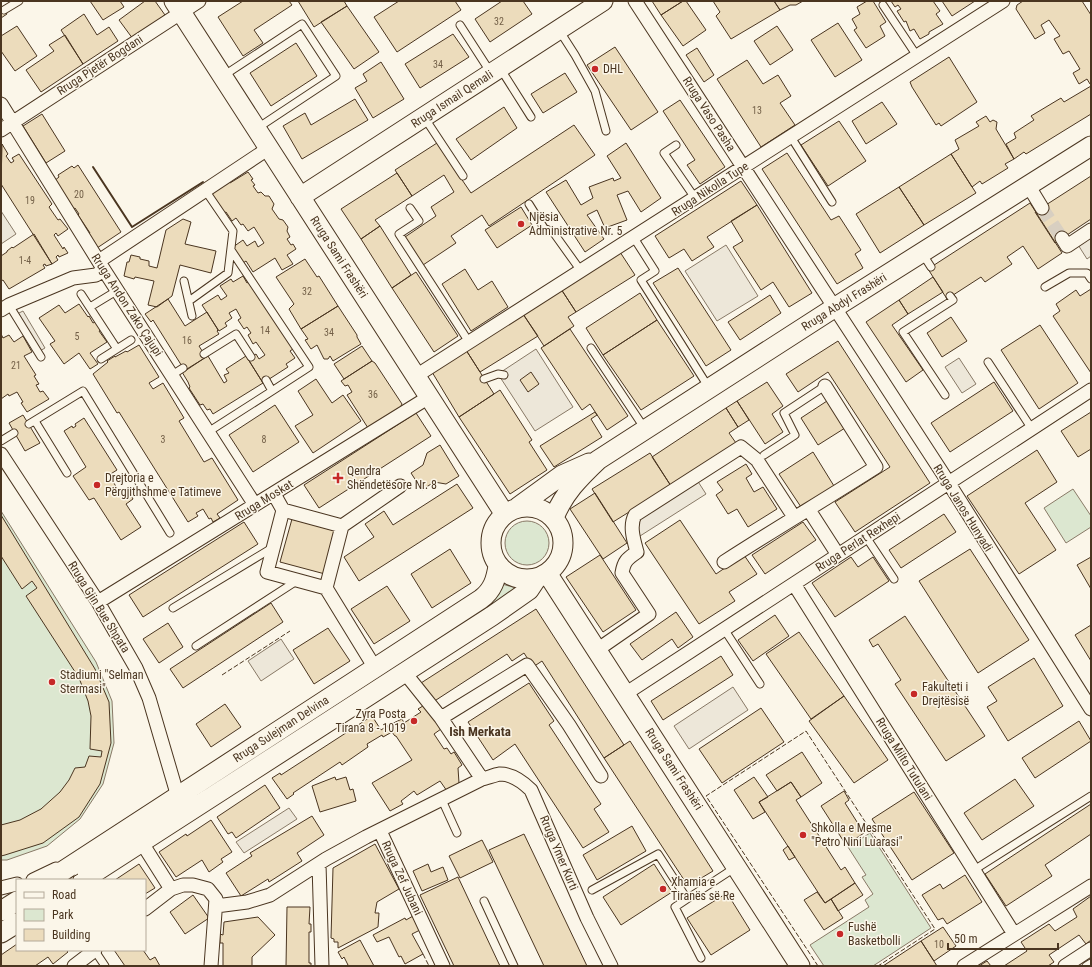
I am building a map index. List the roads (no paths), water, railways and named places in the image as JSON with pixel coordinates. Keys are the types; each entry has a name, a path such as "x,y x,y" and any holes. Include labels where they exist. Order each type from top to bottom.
{"main road":[{"name":"Rruga Ismail Qemali","path":"300,197 603,1"},
{"name":"Rruga Sami Frashëri","path":"177,7 429,397 511,510"},
{"name":"Rruga Abdyl Frashëri","path":"554,518 558,505 570,487 598,460 834,308 927,260 1028,185 1091,146"},
{"name":"Rruga Abdyl Frashëri","path":"511,510 562,475 575,468 598,460"},
{"path":"531,506 543,510 554,518 561,531 563,547 558,561 542,575 523,579 509,575 498,566 492,556 490,544 491,532 496,522 511,510 531,506"},
{"name":"Rruga Sulejman Delvina","path":"51,879 486,596 494,582 498,566"},
{"name":"Rruga Sami Frashëri","path":"542,575 597,650 800,966"},
{"name":"Rruga Sulejman Delvina","path":"85,879 525,594 542,575"},
{"path":"1,911 16,902"},
{"path":"1,933 16,923"}],"street":[{"name":"Rruga Pjetër Bogdani","path":"1,130 177,7 199,1"},
{"name":"Rruga Vaso Pasha","path":"635,1 834,308"},
{"name":"Rruga Nikolla Tupe","path":"416,376 452,356 470,342 1003,1"},
{"name":"Rruga Andon Zako Çajupi","path":"1,104 101,265 177,371 208,432 255,505"},
{"path":"5,307 72,278 96,275 101,265 205,190 269,148"},
{"path":"1028,185 1042,208"},
{"path":"1062,238 1067,246 1091,230"},
{"name":"Rruga Janos Hunyadi","path":"834,308 1090,704"},
{"path":"724,562 794,517 809,510 876,466 825,386"},
{"name":"Rruga Perlat Rexhepi","path":"625,694 1091,390"},
{"name":"Rruga Moskat","path":"98,602 429,397"},
{"path":"597,650 649,614 622,573 623,565 637,552 633,540 631,521 634,515 741,447 757,460 794,517"},
{"name":"Rruga Gjin Bue Shpata","path":"1,454 98,602 136,668 149,698 178,797"},
{"path":"326,588 342,526 400,486"},
{"path":"274,494 283,510 268,572 326,588 375,668"},
{"path":"283,510 342,526"},
{"path":"809,510 838,555"},
{"name":"Rruga Milto Tutulani","path":"794,584 1014,934"},
{"path":"441,718 527,665 569,725 601,776"},
{"path":"405,672 441,718 482,779"},
{"name":"Rruga Ymer Kurti","path":"380,831 482,779 500,774 511,776 523,782 531,790 587,918 611,966"},
{"name":"Rruga Zef Jubani","path":"216,906 247,902 270,895 319,864 380,831 444,966"},
{"path":"35,879 109,841"},
{"path":"142,843 171,889"},
{"path":"319,864 322,966"},
{"path":"1,888 16,884"},
{"path":"146,908 171,889 183,884 193,884 208,889 216,898 211,966"},
{"path":"964,966 1091,886"},
{"path":"1065,966 1091,950"},
{"path":"74,966 94,951"}],"lane":[{"path":"4,10 19,1"},
{"path":"884,5 917,56"},
{"path":"222,76 302,24 336,76 256,129"},
{"path":"460,25 531,117"},
{"path":"559,29 595,91 606,131"},
{"path":"424,117 463,176"},
{"path":"791,137 832,202"},
{"path":"676,145 664,153 695,198"},
{"path":"189,301 228,274 232,231 205,190"},
{"path":"530,204 544,228 553,232 581,271"},
{"path":"410,208 419,221 399,234 470,342"},
{"path":"634,238 655,272 641,280 709,388"},
{"path":"208,432 309,367 231,250"},
{"path":"1045,287 1069,273 1087,273 1091,279"},
{"path":"184,281 192,316"},
{"path":"90,307 118,290"},
{"path":"81,294 117,349"},
{"path":"945,395 903,332 953,300 950,296"},
{"path":"5,307 41,357"},
{"path":"204,354 236,334 251,357"},
{"path":"101,359 131,340"},
{"path":"591,348 646,430"},
{"path":"988,362 1032,429"},
{"path":"484,379 498,374 504,375"},
{"path":"266,380 272,391"},
{"path":"764,455 795,435 784,412 825,386"},
{"path":"67,473 32,422 83,391 170,533"},
{"path":"1,441 14,433"},
{"path":"866,537 894,580"},
{"path":"173,608 273,547"},
{"path":"196,646 298,580"},
{"path":"724,629 760,684"},
{"path":"974,870 1091,796"},
{"path":"442,800 457,833"},
{"path":"592,890 658,854 687,899"},
{"path":"701,958 675,907 736,866"},
{"path":"484,901 514,966"},
{"path":"96,951 105,966"},
{"path":"1086,966 1091,963"}],"tunnel":[{"path":"1042,208 1062,238"}],"place":[{"name":"DHL","path":"595,69"},
{"name":"Njësia Administrative Nr. 5","path":"521,224"},
{"name":"Qendra Shëndetësore Nr. 8","path":"338,478"},
{"name":"Drejtoria e Përgjithshme e Tatimeve","path":"97,485"},
{"name":"Stadiumi \"Selman Stermasi\"","path":"52,682"},
{"name":"Fakulteti i Drejtësisë","path":"914,694"},
{"name":"Zyra Posta Tirana 8 - 1019","path":"414,721"},
{"name":"Shkolla e Mesme \"Petro Nini Luarasi\"","path":"803,835"},
{"name":"Xhamia e Tiranës së Re","path":"663,889"},
{"name":"Fushë Basketbolli","path":"840,934"}],"district":[{"name":"Ish Merkata","path":"480,731"}]}
